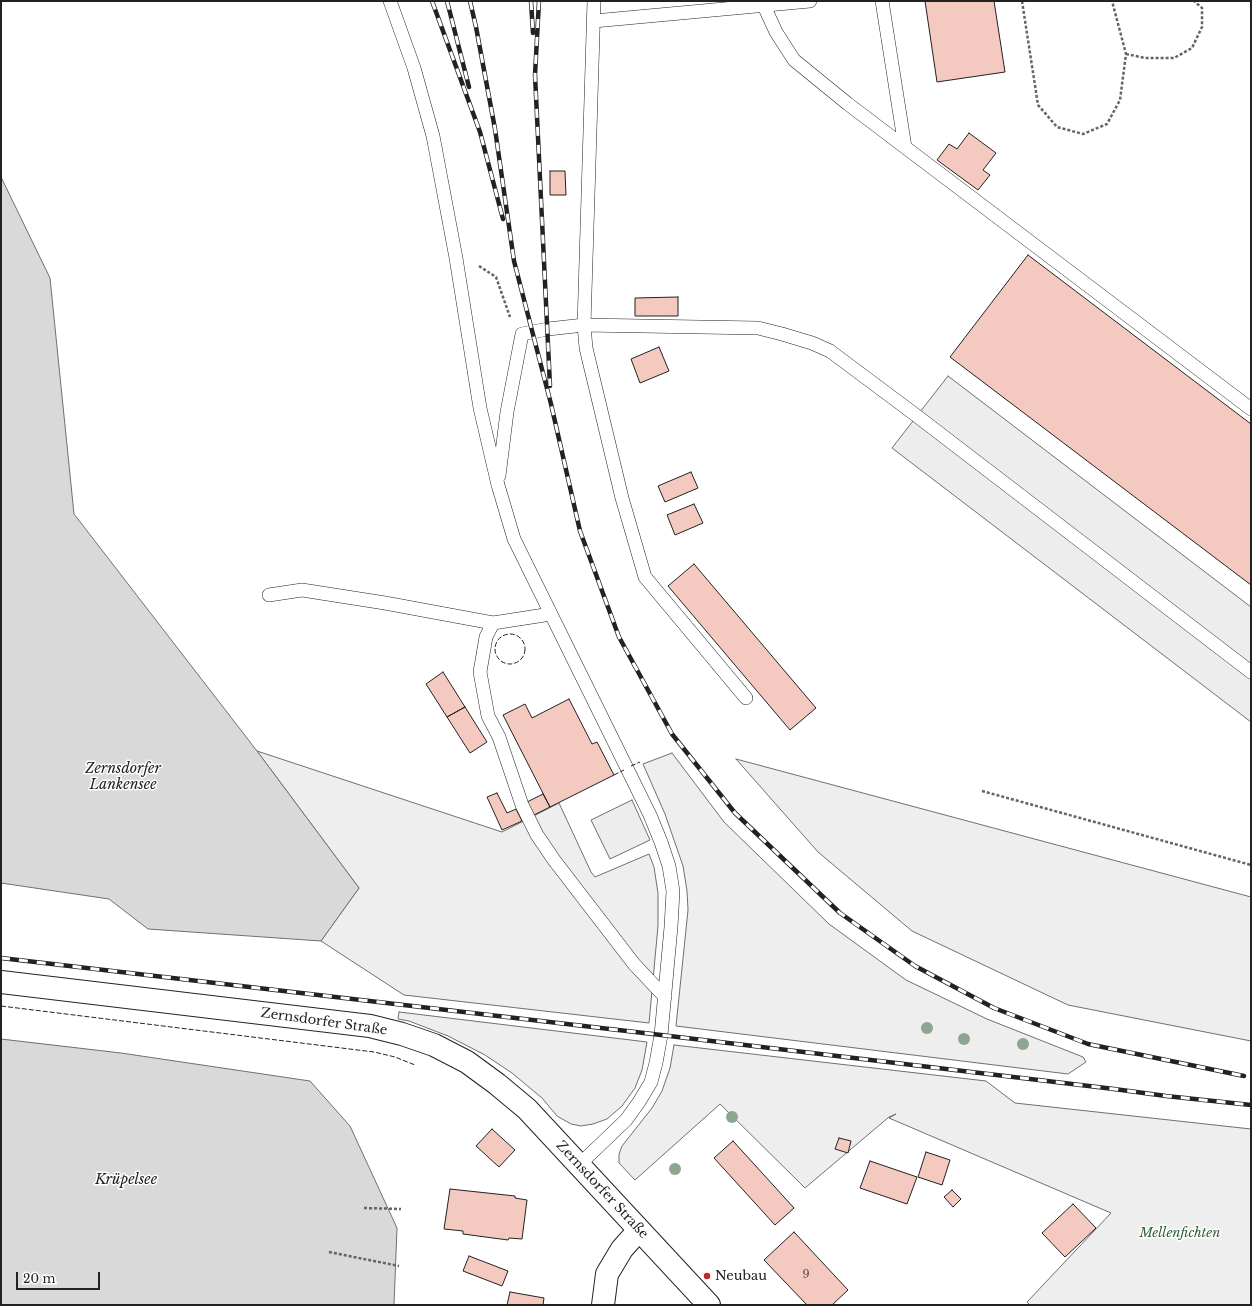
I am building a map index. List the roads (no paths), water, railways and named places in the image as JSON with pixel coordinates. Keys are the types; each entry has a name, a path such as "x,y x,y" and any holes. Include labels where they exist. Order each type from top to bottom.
{"street":[{"name":"Zernsdorfer Straße","path":"1,982 370,1026 402,1034 434,1045 467,1062 527,1109 709,1305"},
{"path":"603,1305 607,1274 622,1249 639,1230"}],"lane":[{"path":"390,1 414,68 434,136 456,258 480,408 498,485 514,539 650,815 669,866 673,891 671,926 661,1035 651,1082 640,1102 626,1120 579,1165"},
{"path":"594,1 584,325 586,348 622,498 645,577 746,698"},
{"path":"594,22 810,1"},
{"path":"882,1 905,147"},
{"path":"764,6 776,32 794,60 848,104 1251,409"},
{"path":"498,485 507,412 522,334 548,329 584,325 758,328 812,343 830,351 1251,672"},
{"path":"269,595 302,590 385,603 493,623 551,614"},
{"path":"493,623 486,637 480,672 488,716 499,737 522,805 537,835 554,860 634,964 665,997"}],"water":[{"name":"Zernsdorfer Lankensee","path":"1,177 50,278 74,514 257,751 359,888 321,941 148,929 109,899 1,883"},
{"name":"Krüpelsee","path":"1,1039 121,1053 310,1081 350,1126 397,1228 394,1305 1,1305"}],"railway":[{"path":"432,1 480,132 503,219"},
{"path":"447,1 469,87"},
{"path":"470,1 495,129 514,261 551,404 580,531 619,637 672,734 735,813 840,913 915,966 994,1008 1088,1044 1244,1076"},
{"path":"531,1 533,33"},
{"path":"539,1 535,75 550,386"},
{"path":"1,958 1251,1105"}],"place":[{"name":"Neubau","path":"707,1276"}],"park label":[{"name":"Mellenfichten","path":"1180,1233"}]}
